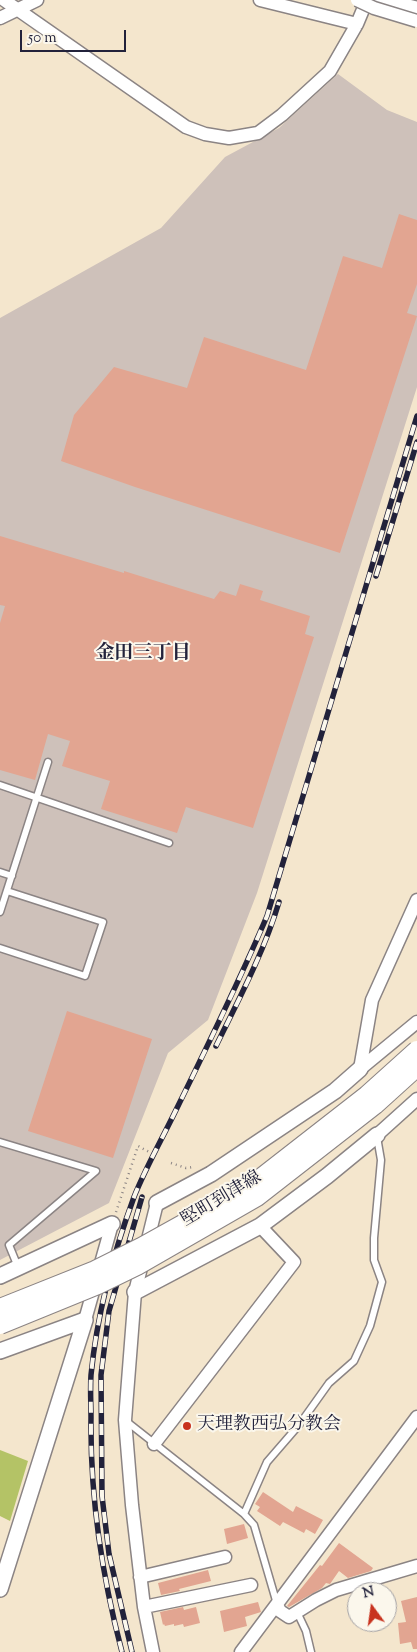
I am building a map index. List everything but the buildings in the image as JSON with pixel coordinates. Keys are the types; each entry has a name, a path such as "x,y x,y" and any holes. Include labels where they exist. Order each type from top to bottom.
{"highway":[{"path":"368,0 417,13"}],"main road":[{"name":"堅町到津線","path":"0,1308 95,1270 250,1187 367,1095 417,1050"},
{"name":"堅町到津線","path":"0,1325 98,1285 137,1266 257,1197 375,1105 417,1067"}],"street":[{"path":"4,0 186,127 205,134 229,138 258,133 282,115 330,71 357,24 368,0"},
{"path":"0,18 37,0"},
{"path":"260,0 357,24"},
{"path":"356,0 374,8 417,21"},
{"path":"402,0 417,5"},
{"path":"360,1069 372,1000 417,900"},
{"path":"153,1652 140,1577 132,1505 126,1420 135,1292 157,1203 211,1174 335,1091 417,1022"},
{"path":"135,1292 260,1226 327,1176 417,1099"},
{"path":"0,1276 112,1224"},
{"path":"0,1589 5,1558 85,1320 112,1224"},
{"path":"154,1444 294,1262 260,1226"},
{"path":"0,1350 85,1320"},
{"path":"241,1652 417,1417"},
{"path":"140,1577 225,1557"},
{"path":"277,1605 280,1611 289,1617 336,1590 417,1566"},
{"path":"144,1607 252,1585"}],"lane":[{"path":"0,912 48,762"},
{"path":"0,785 169,842"},
{"path":"0,872 12,876"},
{"path":"0,948 85,976 103,922 7,891"},
{"path":"244,1514 267,1462 299,1425 329,1383 354,1361 370,1326 382,1282 374,1260 374,1238 381,1160 377,1135"},
{"path":"0,1142 96,1171 9,1245 18,1268"},
{"path":"126,1420 244,1514 254,1525 277,1605"},
{"path":"297,1612 306,1630 311,1652"}],"path":[{"path":"112,1224 138,1146 150,1153"}],"shaded area":[{"path":"338,74 387,110 417,122 417,387 257,893 208,1020 168,1053 109,1203 0,1260 0,318 161,228 225,157 279,128"}],"green space":[{"path":"0,1450 28,1461 10,1521 0,1516"}],"railway":[{"path":"122,1652 103,1565 95,1506 91,1447 91,1375 97,1329 107,1285 119,1240 134,1197 223,1013 267,916 417,416"},
{"path":"376,576 417,442"},
{"path":"216,1046 259,957 279,902"},
{"path":"132,1652 109,1554 102,1496 101,1375 109,1311 142,1197"}],"place":[{"name":"天理教西弘分教会","path":"187,1426"}],"district":[{"name":"金田三丁目","path":"143,655"}]}
